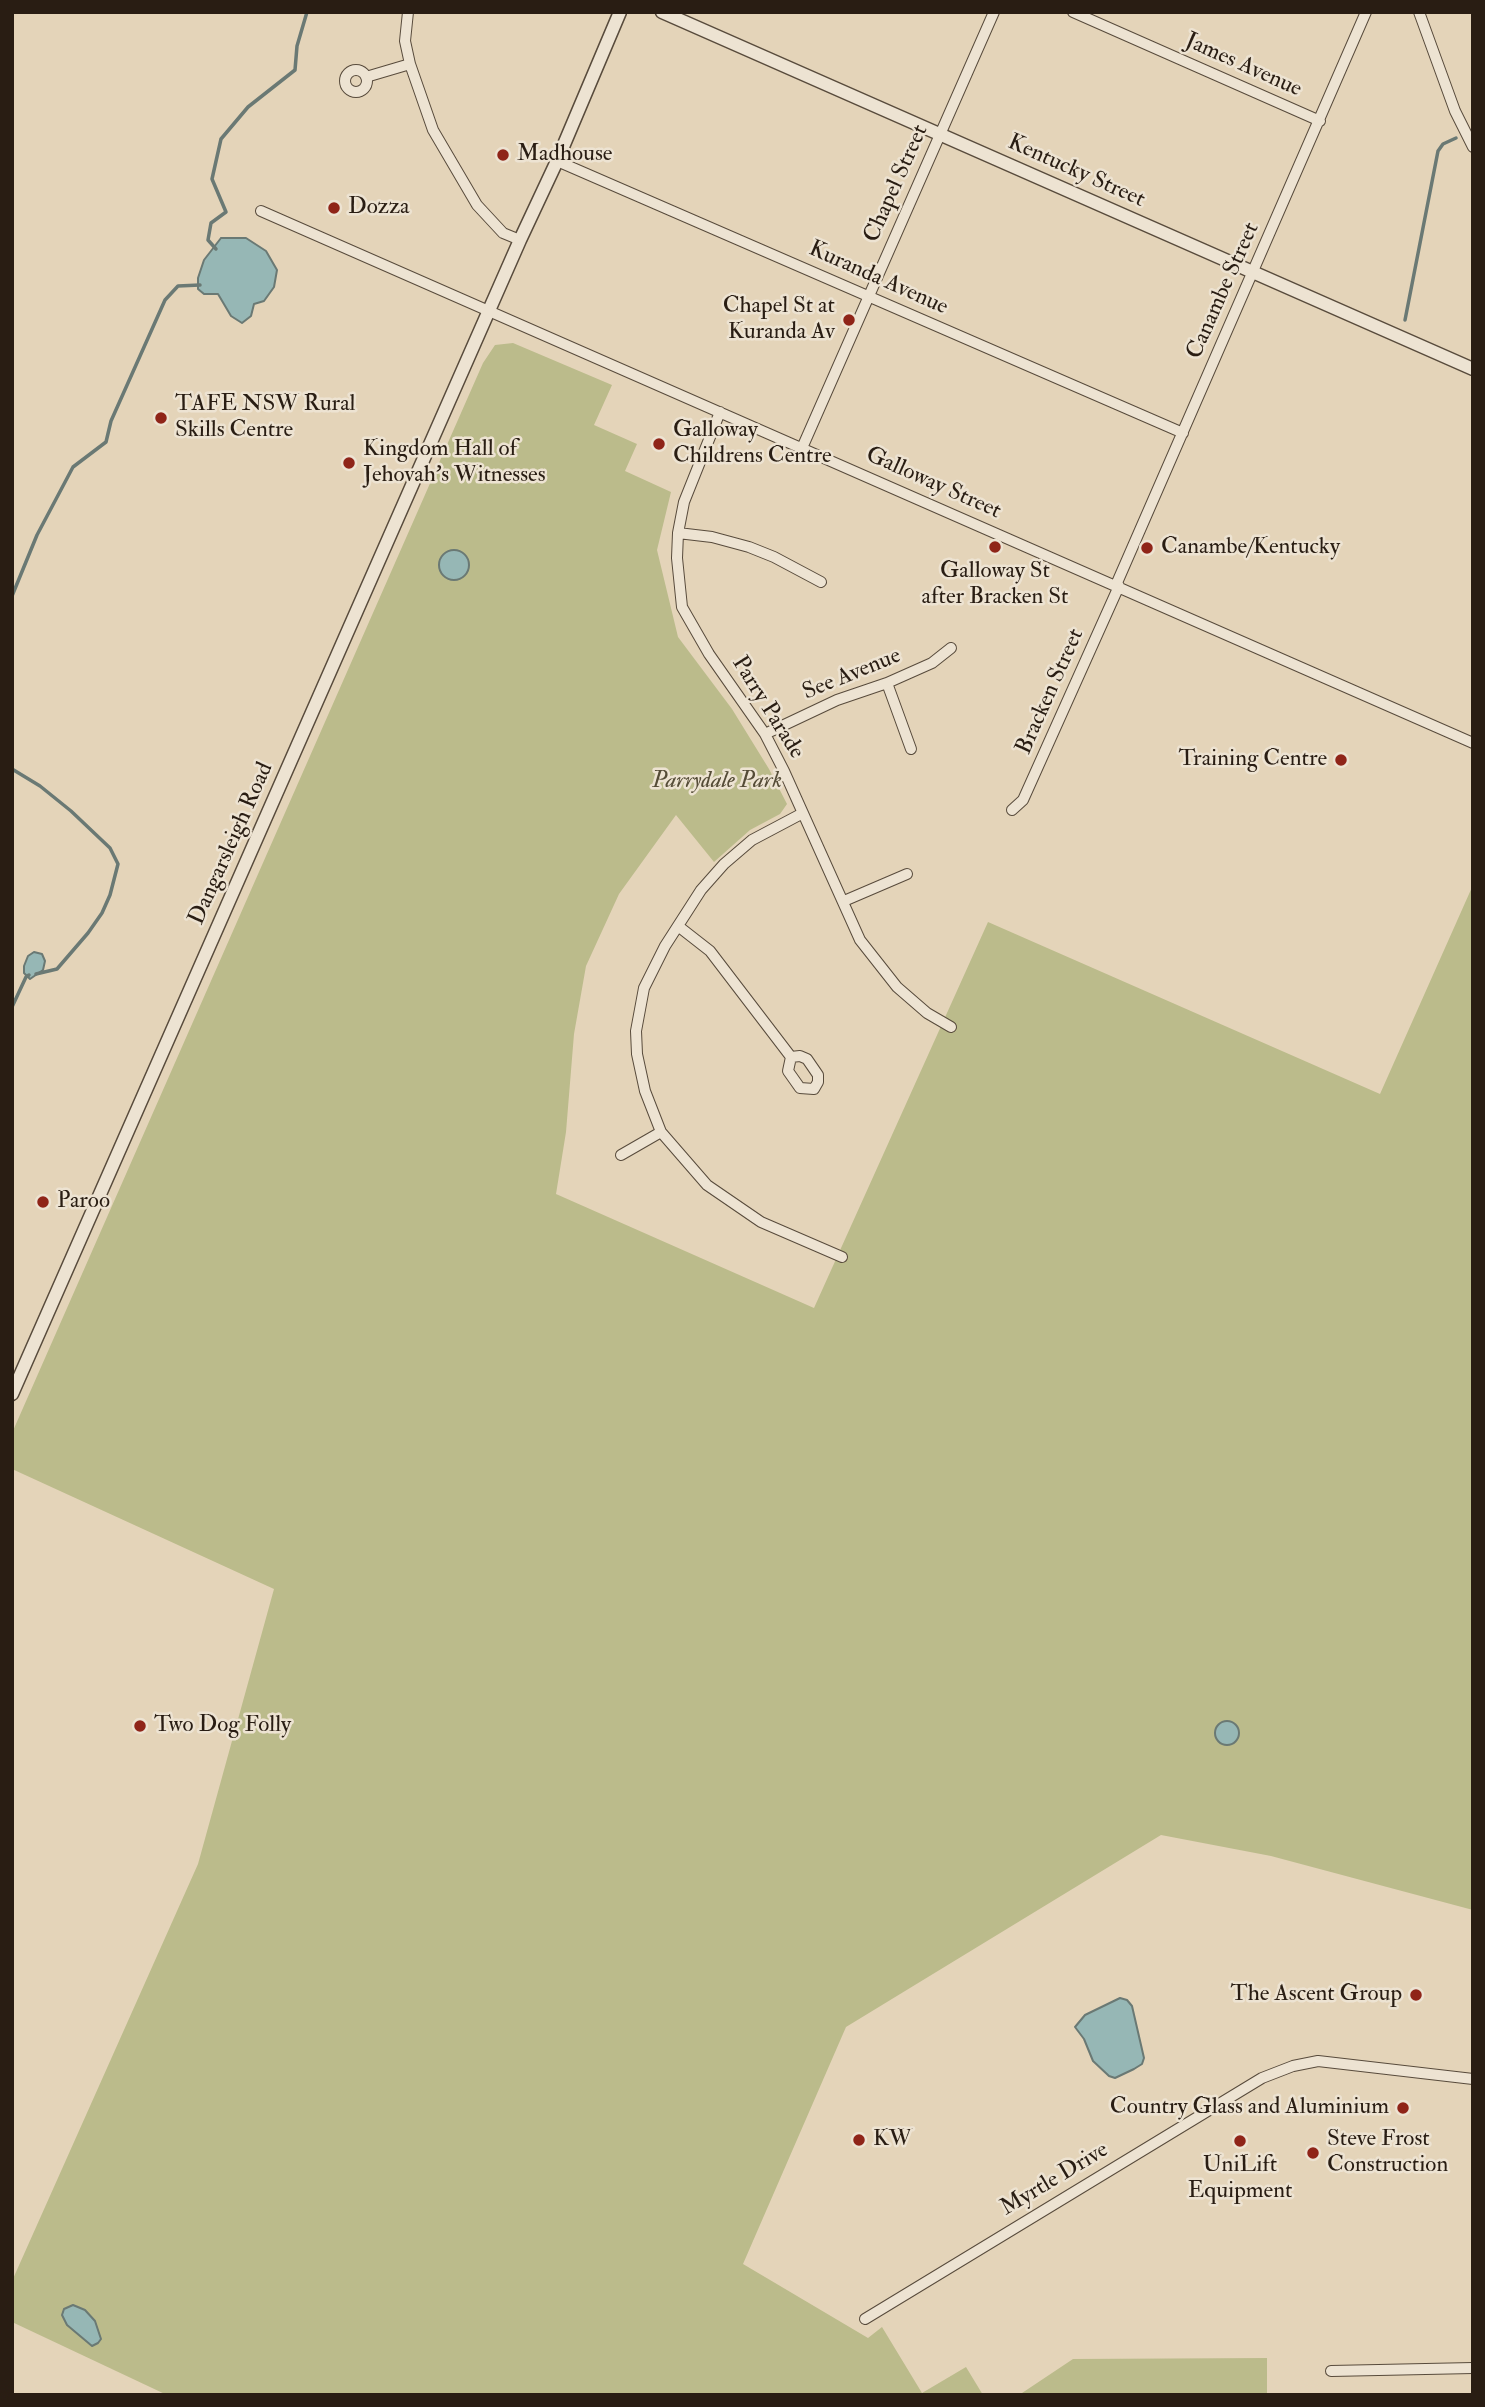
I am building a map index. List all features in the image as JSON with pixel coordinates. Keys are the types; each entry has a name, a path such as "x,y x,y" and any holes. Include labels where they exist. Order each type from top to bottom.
{"street":[{"path":"408,12 405,41 410,64 433,130 477,205 503,233 520,240"},
{"name":"Dangarsleigh Road","path":"12,1394 557,161 620,12"},
{"name":"Kentucky Street","path":"662,12 1473,369"},
{"name":"Chapel Street","path":"802,448 994,12"},
{"name":"James Avenue","path":"1073,12 1320,121"},
{"name":"Canambe Street","path":"1117,585 1366,12"},
{"path":"1417,12 1455,111 1473,147"},
{"path":"366,77 410,64"},
{"name":"Kuranda Avenue","path":"557,161 1183,433"},
{"name":"Galloway Street","path":"261,211 1473,743"},
{"name":"Parry Parade","path":"720,412 684,502 678,533 677,558 682,607 709,654 765,734 860,940 897,987 927,1013 951,1027"},
{"path":"678,533 712,537 749,547 821,582"},
{"name":"Bracken Street","path":"1012,810 1023,800 1117,585"},
{"name":"See Avenue","path":"765,734 837,700 887,684 932,663 951,648"},
{"path":"887,684 911,749"},
{"path":"803,813 752,840 724,864 701,890 652,970 644,988 636,1031 641,1073 661,1132 707,1185 761,1222 842,1257"},
{"path":"844,901 907,874"},
{"path":"678,926 710,951 791,1057"},
{"path":"621,1156 661,1132"},
{"name":"Myrtle Drive","path":"865,2319 1262,2078 1293,2066 1318,2062 1473,2079"},
{"path":"1331,2371 1473,2368"}],"green space":[{"name":"Parrydale Park","path":"513,343 612,385 594,425 637,444 625,471 671,492 657,550 678,637 732,709 787,804 780,814 750,830 714,862 676,815 619,894 586,966 574,1034 566,1132 556,1194 814,1308 988,922 1380,1094 1473,885 1473,1910 1271,1856 1161,1835 846,2027 743,2264 868,2338 882,2327 922,2393 966,2367 983,2395 167,2395 12,2322 12,2281 198,1864 274,1589 12,1469 12,1433 483,363 495,345"},
{"path":"1267,2358 1267,2395 1019,2395 1073,2359"}],"water":[{"path":"221,238 246,238 266,251 277,270 274,287 264,301 254,304 251,316 242,323 231,316 218,294 204,294 198,289 198,278 204,260"},
{"path":"454,550 465,554 469,565 465,576 454,580 443,576 439,565 443,554"},
{"path":"34,952 42,954 45,961 43,970 30,979 24,973 24,966 28,956"},
{"path":"1227,1721 1238,1728 1239,1733 1232,1744 1227,1745 1216,1738 1215,1733 1222,1722"},
{"path":"1120,1998 1127,2000 1132,2006 1144,2058 1142,2064 1115,2078 1093,2061 1084,2039 1075,2027 1085,2015"},
{"path":"73,2305 85,2310 95,2321 101,2339 98,2343 92,2346 67,2325 62,2315 64,2309"}],"waterway":[{"path":"216,249 208,240 211,223 226,212 212,179 221,139 248,107 295,70 297,46 307,12"},
{"path":"1405,320 1438,151 1443,144 1456,138"},
{"path":"12,596 37,535 73,467 106,442 111,421 165,300 178,286 200,285"},
{"path":"12,769 40,786 71,811 110,848 118,864 110,895 88,933 57,969 36,974"},
{"path":"12,1007 29,975"},
{"path":"12,1094 12,1100"}],"place":[{"name":"Madhouse","path":"503,155"},
{"name":"Dozza","path":"334,208"},
{"name":"Chapel St at Kuranda Av","path":"849,320"},
{"name":"TAFE NSW Rural Skills Centre","path":"161,418"},
{"name":"Galloway Childrens Centre","path":"659,444"},
{"name":"Kingdom Hall of Jehovah's Witnesses","path":"349,463"},
{"name":"Galloway St after Bracken St","path":"995,547"},
{"name":"Canambe/Kentucky","path":"1147,548"},
{"name":"Training Centre","path":"1341,760"},
{"name":"Paroo","path":"43,1202"},
{"name":"Two Dog Folly","path":"140,1726"},
{"name":"The Ascent Group","path":"1416,1995"},
{"name":"Country Glass and Aluminium","path":"1403,2108"},
{"name":"KW","path":"859,2140"},
{"name":"UniLift Equipment","path":"1240,2141"},
{"name":"Steve Frost Construction","path":"1313,2153"}]}
